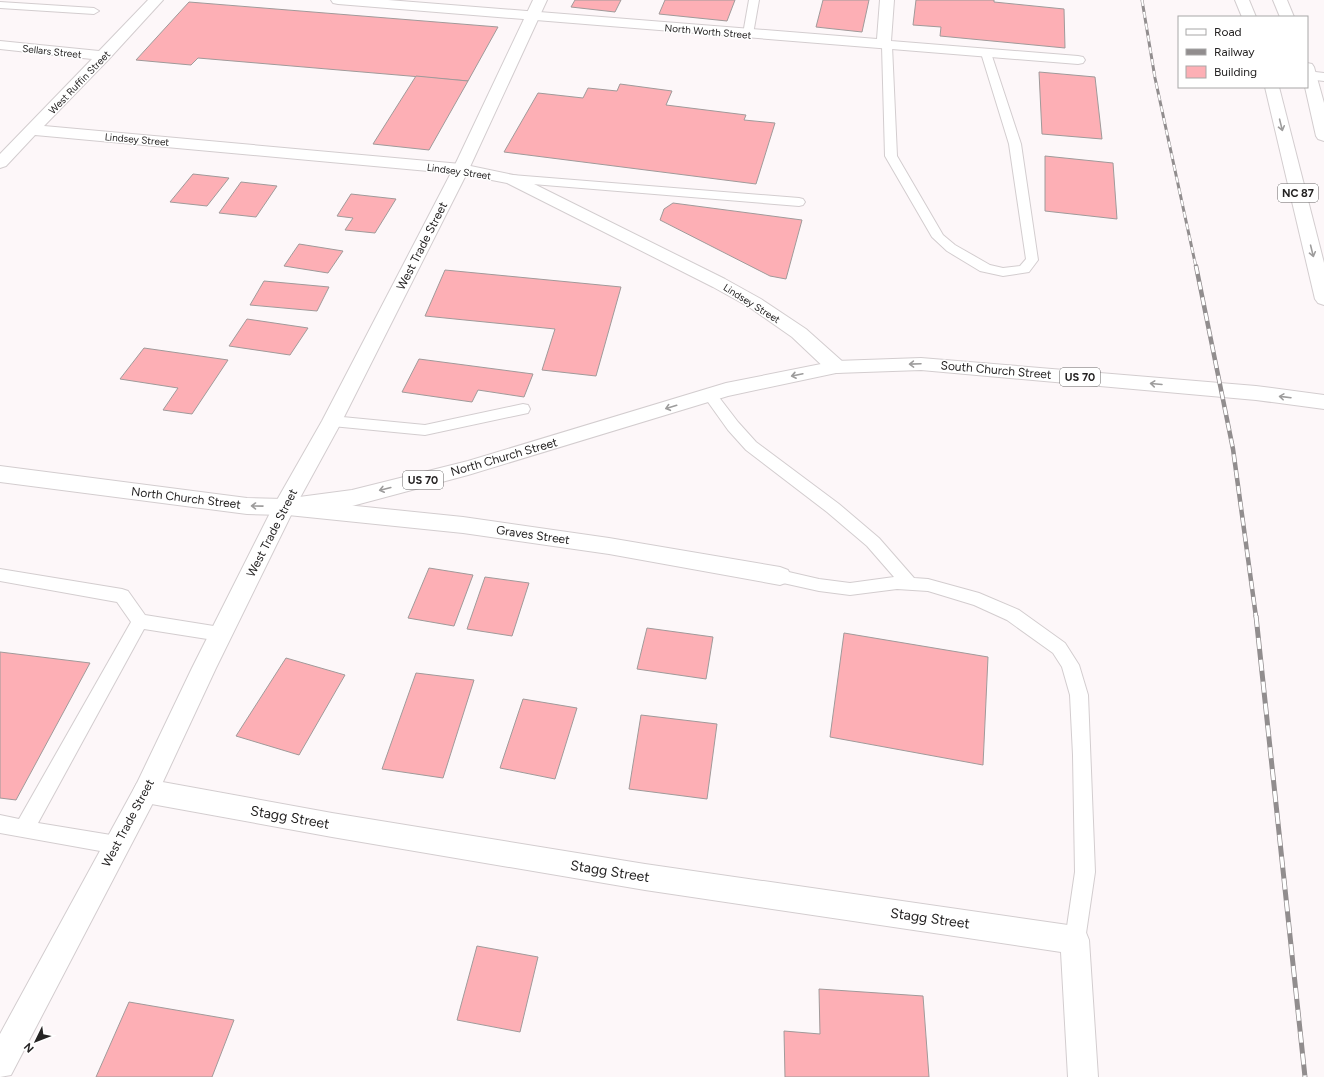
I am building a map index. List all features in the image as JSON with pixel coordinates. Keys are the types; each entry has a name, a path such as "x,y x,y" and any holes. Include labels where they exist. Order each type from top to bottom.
{"main road":[{"name":"West Ruffin Street","path":"0,163 156,0"},
{"name":"North Worth Street","path":"338,0 536,8 748,34 885,46 1078,60"},
{"path":"885,46 887,0"},
{"path":"1242,0 1248,16"},
{"path":"1280,0 1287,16"},
{"name":"West Trade Street","path":"0,1064 146,791 220,634 284,507 332,421 461,169 536,8"},
{"name":"Sellars Street","path":"0,46 104,56"},
{"path":"1312,73 1324,136"},
{"name":"NC 87","path":"1272,88 1324,299"},
{"name":"Lindsey Street","path":"32,130 461,169 512,178 719,283 755,303 799,333 836,367"},
{"name":"South Church Street","path":"836,367 921,364 1208,389 1324,402"},
{"name":"North Church Street","path":"0,474 247,506 284,507 352,498 468,468 726,390 836,367"},
{"name":"Graves Street","path":"284,507 463,525 609,546 780,576"},
{"name":"Stagg Street","path":"146,791 332,825 645,877 1075,940"},
{"path":"1075,940 1084,1077"}],"lane":[{"path":"748,34 754,0"},
{"path":"0,4 94,11"},
{"path":"885,46 891,156 938,237 951,248 985,268 1003,272 1016,271 1024,269 1032,260 1030,245 1016,144 986,53"},
{"path":"512,178 799,202"},
{"path":"710,395 733,426 751,446 833,508 873,542 910,584"},
{"path":"332,421 425,430 523,409"},
{"path":"0,575 122,596 140,621 220,634"},
{"path":"780,576 819,585 850,589 897,583 928,585 979,600 1013,615 1059,648 1070,665 1079,694 1085,872 1075,940"},
{"path":"24,829 140,621"},
{"path":"0,824 116,845"}],"building":[{"path":"575,0 621,0 615,12 571,7"},
{"path":"665,0 735,0 727,21 659,14"},
{"path":"823,0 869,0 862,32 816,27"},
{"path":"916,0 994,0 994,2 1064,9 1065,48 940,36 941,27 913,25"},
{"path":"189,2 498,27 468,81 198,58 191,65 136,60"},
{"path":"1039,72 1095,77 1102,139 1042,134"},
{"path":"416,76 468,81 429,150 373,144"},
{"path":"620,84 672,91 666,105 746,115 744,120 775,123 756,184 504,152 538,93 583,98 588,88 617,91"},
{"path":"1045,156 1113,163 1117,219 1045,211"},
{"path":"193,174 229,178 207,206 170,202"},
{"path":"241,182 277,186 256,217 219,213"},
{"path":"351,194 396,199 375,233 345,230 353,218 337,216"},
{"path":"673,203 802,220 786,279 770,276 660,220 664,209"},
{"path":"299,244 343,251 328,273 284,266"},
{"path":"445,270 621,287 596,376 542,370 555,329 425,316"},
{"path":"264,281 329,287 317,311 250,305"},
{"path":"247,319 308,328 290,355 229,346"},
{"path":"144,348 228,360 192,414 163,410 178,388 120,379"},
{"path":"419,359 533,374 524,397 478,390 472,402 402,392"},
{"path":"429,568 473,575 454,626 408,618"},
{"path":"485,577 529,583 512,636 467,629"},
{"path":"647,628 713,637 706,679 637,669"},
{"path":"844,633 988,657 983,765 830,737"},
{"path":"0,652 90,663 16,800 0,798"},
{"path":"286,658 345,675 299,755 236,736"},
{"path":"416,673 474,680 443,778 382,769"},
{"path":"523,699 577,708 555,779 500,768"},
{"path":"641,715 717,724 707,799 629,789"},
{"path":"477,946 538,957 520,1032 457,1020"},
{"path":"819,989 923,996 929,1077 785,1077 784,1031 820,1034"},
{"path":"129,1002 234,1020 212,1077 96,1077"}],"railway":[{"path":"1142,0 1155,78 1196,267"},
{"path":"1196,266 1233,449 1256,617"},
{"path":"1256,616 1305,1077"}]}
